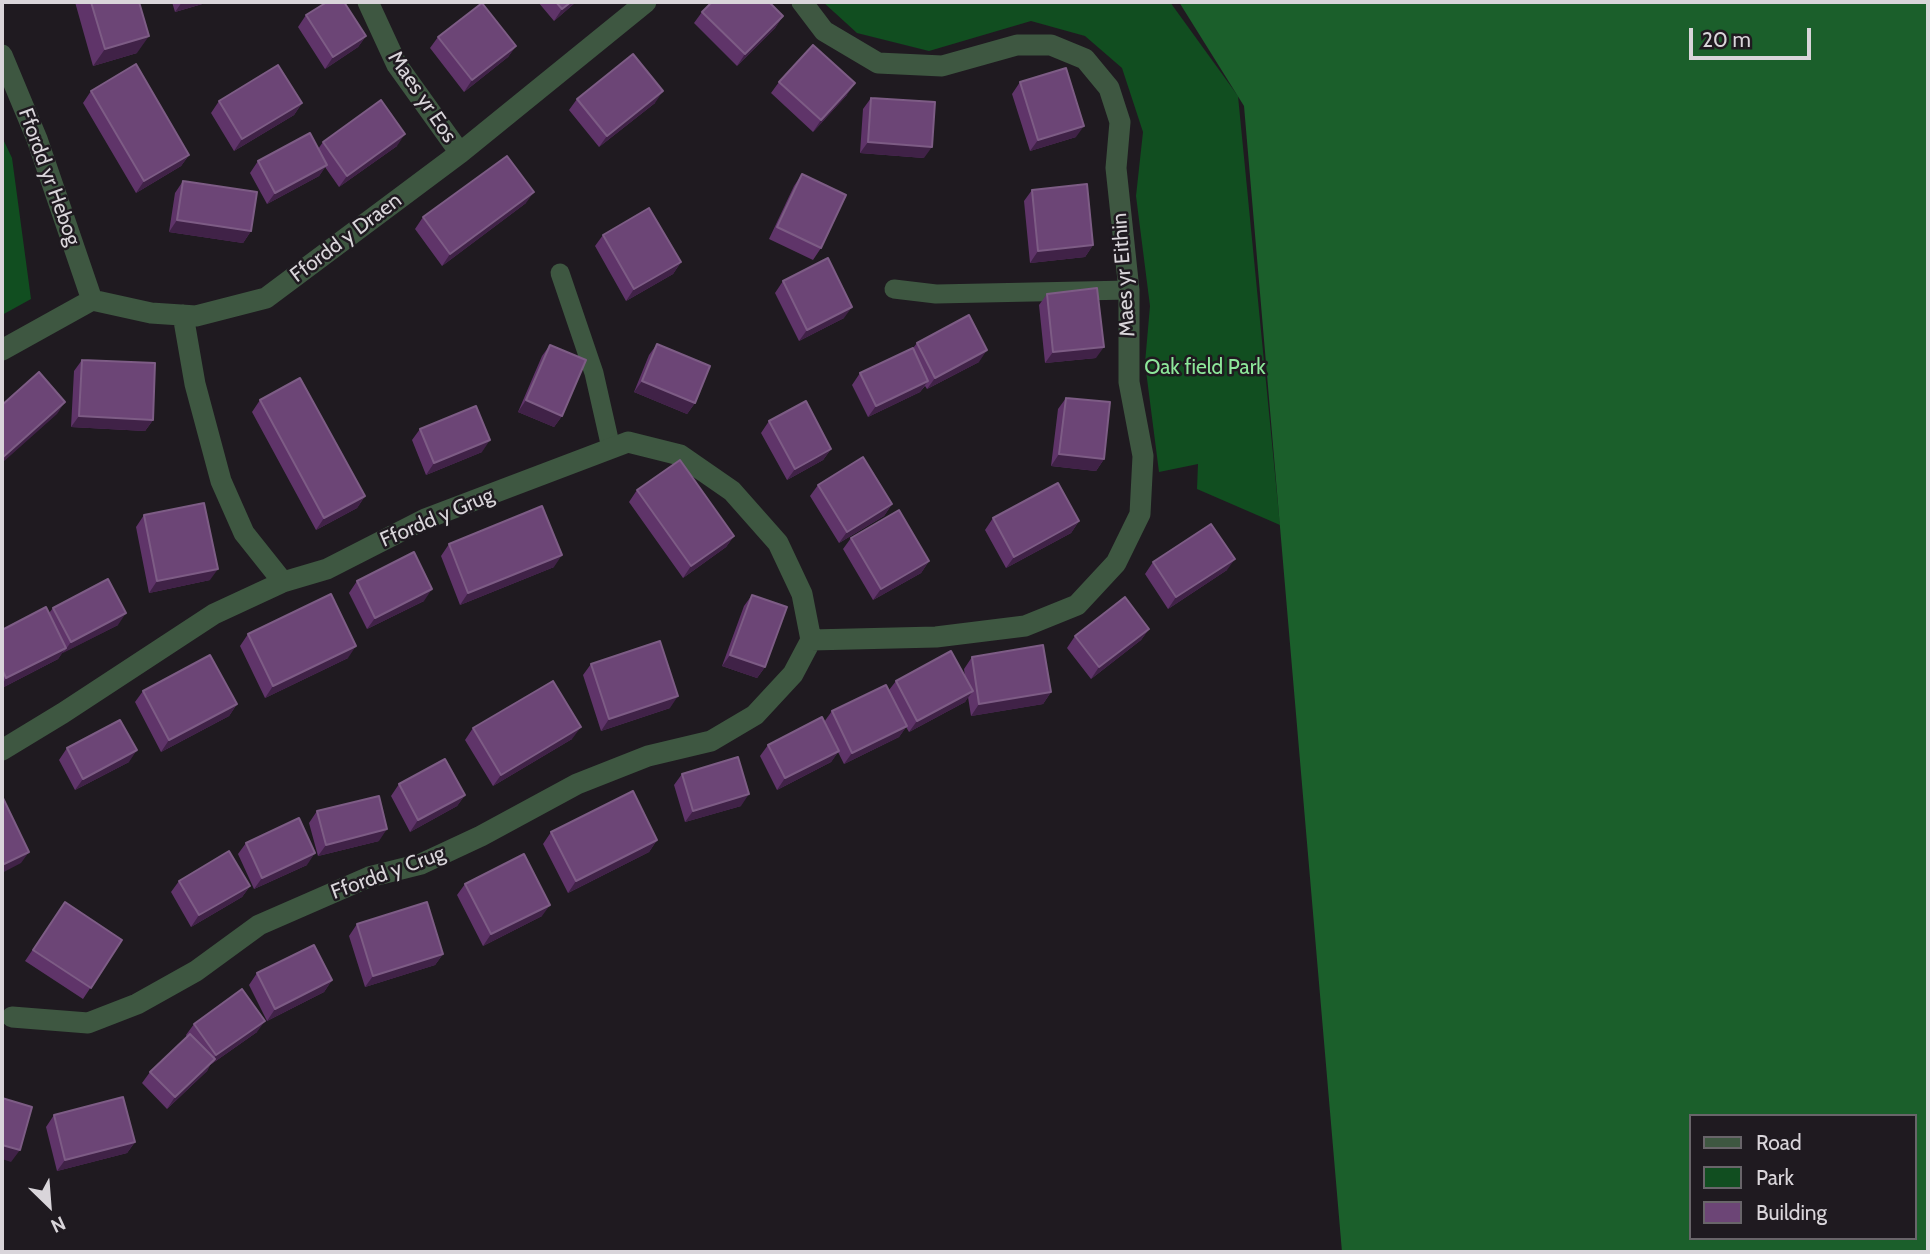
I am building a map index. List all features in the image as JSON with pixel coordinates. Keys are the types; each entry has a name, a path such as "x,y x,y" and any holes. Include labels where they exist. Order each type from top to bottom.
{"street":[{"name":"Maes yr Eos","path":"368,2 397,65 460,153"},
{"name":"Ffordd y Draen","path":"92,300 151,313 196,316 265,298 460,153 646,2"},
{"name":"Maes yr Eithin","path":"802,2 824,31 878,63 942,66 1017,45 1051,45 1084,59 1109,88 1120,122 1116,168 1129,290 1129,382 1143,456 1140,514 1116,563 1077,606 1025,626 936,637 811,640"},
{"name":"Ffordd yr Hebog","path":"2,55 37,139 92,300"},
{"path":"2,350 92,300"},
{"path":"183,315 195,384 221,481 244,533 283,582"},
{"name":"Ffordd y Grug","path":"2,750 214,614 283,582 327,569 425,519 628,442 680,455 732,491 778,543 802,594 811,640"},
{"name":"Ffordd y Crug","path":"5,1016 88,1023 136,1004 196,971 259,925 369,877 421,864 481,836 577,784 648,756 711,741 755,715 793,674 811,640"}],"lane":[{"path":"560,273 594,373 611,448"},
{"path":"894,289 936,293 1129,290"}],"green space":[{"name":"Oak field Park","path":"823,2 1170,2 1238,96 1280,525 1197,489 1198,464 1159,472 1145,363 1150,306 1136,196 1143,132 1122,68 1085,36 1031,21 929,51 857,33"},
{"path":"1179,2 1928,2 1928,1252 1342,1252 1244,106"},
{"path":"2,137 12,158 31,299 2,315"}],"building":[{"path":"91,2 139,2 149,36 105,49"},
{"path":"327,2 344,2 366,36 333,57 306,15"},
{"path":"556,2 571,2 562,9"},
{"path":"712,2 769,2 783,16 745,54 702,12"},
{"path":"482,3 516,46 472,80 438,37"},
{"path":"813,45 855,83 821,120 779,82"},
{"path":"633,54 663,91 607,136 577,99"},
{"path":"136,64 189,155 144,181 91,91"},
{"path":"278,65 302,103 242,139 219,101"},
{"path":"1066,68 1084,126 1038,140 1020,82"},
{"path":"871,98 935,102 932,147 868,142"},
{"path":"381,100 405,134 347,176 323,142"},
{"path":"310,133 327,165 275,193 258,161"},
{"path":"507,156 534,192 450,254 423,217"},
{"path":"802,174 846,195 821,248 777,227"},
{"path":"183,181 257,192 251,231 177,220"},
{"path":"1087,184 1093,245 1038,251 1032,190"},
{"path":"649,208 681,262 634,289 603,235"},
{"path":"828,258 852,307 807,330 783,281"},
{"path":"1097,288 1104,347 1053,352 1047,294"},
{"path":"969,315 987,350 935,378 917,343"},
{"path":"657,344 710,366 695,403 642,381"},
{"path":"550,345 586,360 562,416 526,400"},
{"path":"913,348 928,381 876,406 860,373"},
{"path":"82,360 155,363 153,420 79,416"},
{"path":"39,372 65,402 2,458 2,405"},
{"path":"300,378 365,496 324,518 260,400"},
{"path":"1066,398 1110,402 1104,459 1059,454"},
{"path":"806,401 831,449 795,469 769,421"},
{"path":"476,406 490,440 434,463 420,429"},
{"path":"863,457 892,504 847,532 818,485"},
{"path":"680,460 734,536 691,566 637,490"},
{"path":"1058,483 1079,521 1014,557 993,518"},
{"path":"204,503 218,569 157,581 144,515"},
{"path":"542,506 562,555 468,593 449,544"},
{"path":"899,510 929,561 881,589 851,538"},
{"path":"1211,524 1235,559 1176,597 1153,562"},
{"path":"414,552 432,589 375,618 357,581"},
{"path":"108,579 126,613 71,642 53,608"},
{"path":"331,594 356,646 273,686 248,634"},
{"path":"752,595 787,607 765,667 730,655"},
{"path":"1125,597 1149,629 1099,667 1075,636"},
{"path":"46,607 66,648 6,678 2,669 2,630"},
{"path":"660,641 678,696 609,719 591,664"},
{"path":"1043,645 1051,692 979,704 972,657"},
{"path":"951,651 973,691 917,721 896,681"},
{"path":"210,655 237,704 169,740 143,691"},
{"path":"553,681 581,727 501,775 473,728"},
{"path":"886,685 907,726 852,753 832,711"},
{"path":"822,717 839,751 785,778 768,745"},
{"path":"120,720 137,750 83,779 67,748"},
{"path":"738,757 749,794 693,811 682,774"},
{"path":"445,759 465,795 418,820 399,784"},
{"path":"633,791 657,840 576,881 551,832"},
{"path":"2,796 29,852 2,865"},
{"path":"379,796 387,829 326,845 317,811"},
{"path":"299,818 315,853 262,878 246,843"},
{"path":"229,851 250,886 199,915 179,881"},
{"path":"524,854 550,905 491,934 465,884"},
{"path":"65,902 122,940 91,988 33,950"},
{"path":"427,902 443,954 373,976 357,924"},
{"path":"314,945 332,980 275,1009 257,973"},
{"path":"242,989 265,1021 216,1055 194,1024"},
{"path":"190,1034 215,1059 175,1097 150,1072"},
{"path":"123,1097 135,1142 65,1160 54,1115"},
{"path":"2,1098 32,1107 20,1150 2,1145"}]}
